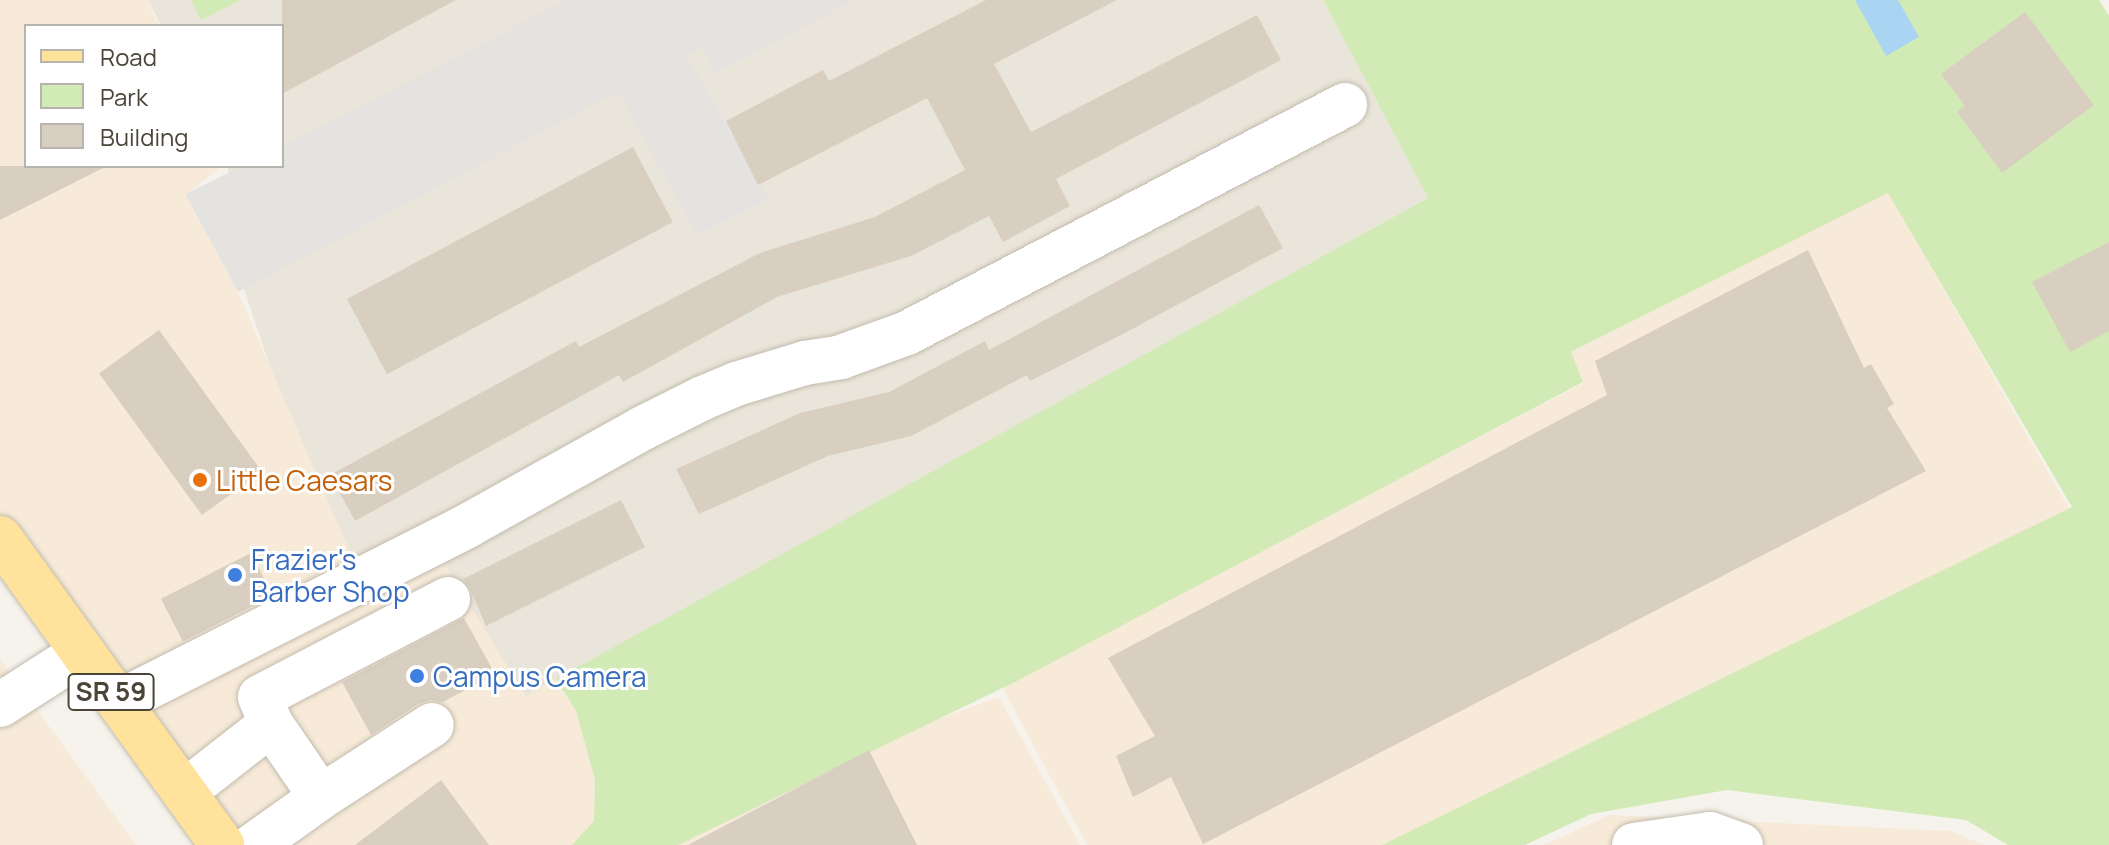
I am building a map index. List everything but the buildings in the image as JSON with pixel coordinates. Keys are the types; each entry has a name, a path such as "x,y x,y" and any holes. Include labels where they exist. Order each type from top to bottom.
{"main road":[{"name":"SR 59","path":"0,538 222,845"}],"lane":[{"path":"119,702 467,526 691,404 736,384 805,363 841,357 907,333 1345,105"},
{"path":"321,797 271,724 260,697 448,599"},
{"path":"0,705 83,652"},
{"path":"184,792 271,724"},
{"path":"254,845 432,725"},
{"path":"1634,845 1710,834 1741,845"}],"shaded area":[{"path":"0,0 147,0 158,24 24,24 24,168 219,168 185,195 238,292 365,587 442,554 451,575 526,696 556,679 576,711 595,780 594,821 572,845 222,845 0,538"},
{"path":"148,0 1323,0 1428,198 526,697 450,574 442,554 365,588 300,457 228,241 228,168 284,168 284,24 160,24"},
{"path":"566,0 855,0 715,73 702,47 687,56 769,199 697,235 618,92 238,292 185,194 239,168 284,168 284,146"},
{"path":"1888,192 2071,512 1384,845 1087,845 1002,687 1583,383 1570,353"},
{"path":"0,659 136,845 0,845"},
{"path":"999,697 1080,845 675,845 878,741"},
{"path":"1610,815 1950,831 1984,845 1544,845"}],"green space":[{"path":"191,0 241,0 201,20"},
{"path":"1323,0 2099,0 2109,16 2109,845 2008,845 1966,820 1727,790 1591,814 1525,845 1382,845 2072,507 1888,193 1571,352 1583,382 1015,682 678,845 572,845 594,821 595,780 576,711 556,679 1428,198"}],"water":[{"path":"1855,0 1898,0 1919,37 1886,56"}],"place":[{"name":"Little Caesars","path":"200,480"},
{"name":"Frazier's Barber Shop","path":"235,575"},
{"name":"Campus Camera","path":"417,676"}]}
